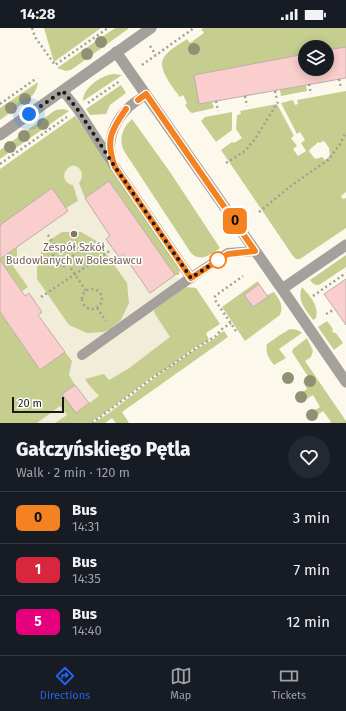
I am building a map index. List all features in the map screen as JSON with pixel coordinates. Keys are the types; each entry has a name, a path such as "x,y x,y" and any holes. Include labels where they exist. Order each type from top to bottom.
{"street":[{"path":"0,135 151,28"},
{"path":"116,52 346,382"},
{"path":"282,289 346,245"}],"lane":[{"path":"63,91 78,110 191,278"},
{"path":"115,167 111,156 110,145 112,132 126,109 146,94"},
{"path":"82,356 191,278 228,254 255,251"}],"path":[{"path":"32,28 35,37 55,65 108,28"},
{"path":"144,64 194,28"},
{"path":"153,50 156,55"},
{"path":"84,106 125,77"},
{"path":"0,104 37,78"},
{"path":"338,79 341,88"},
{"path":"310,84 311,94"},
{"path":"226,163 245,151 255,139 278,101 275,91"},
{"path":"245,96 247,106"},
{"path":"216,101 218,111"},
{"path":"0,164 69,116"},
{"path":"259,212 292,185 328,160 340,144 346,132"},
{"path":"48,235 56,248"},
{"path":"59,246 66,246 71,250 72,260 68,264 61,266 55,263 53,260 53,253 56,248 59,246"},
{"path":"41,297 111,250"},
{"path":"68,264 86,291"},
{"path":"313,296 346,273"},
{"path":"236,331 215,300 215,296 243,276"},
{"path":"92,289 96,290 100,294 102,300 101,304 97,308 90,309 82,303 82,296 86,291 92,289"},
{"path":"326,314 335,308"},
{"path":"92,423 154,377 216,336 222,329 231,323"}],"shaded area":[{"name":"Zespół Szkół Budowlanych w Bolesławcu","path":"70,121 109,181 185,287 196,288 213,315 64,423 1,423 0,172"}],"green space":[{"path":"44,28 101,28 54,62"},
{"path":"115,28 128,29 71,70 66,71 57,68"},
{"path":"346,28 346,47 334,49 334,40 298,40 298,55 194,75 199,104 212,102 214,108 192,113 185,105 187,103 183,95 180,97 166,77 162,66 162,61 167,53 187,39 190,43 204,33 201,29"},
{"path":"113,74 122,75 83,101 86,92 93,83 103,77"},
{"path":"38,82 36,91 30,98 0,120 0,108"},
{"path":"121,85 126,93 110,105 106,114 90,115 86,109"},
{"path":"306,85 307,91 281,96 280,90"},
{"path":"346,91 346,192 341,196 343,199 346,198 346,228 300,259 296,259 293,256 221,150 232,142 234,143 242,138 236,129 237,115 241,114 240,111 277,104 294,136 291,138 297,146 293,149 298,156 306,151 301,143 305,140 300,132 297,134 281,103 293,100 295,105 298,104 297,100","holes":["318,142 325,142 329,148 330,156 325,160 322,157 315,159 309,151"]},
{"path":"64,109 69,111 0,159 0,150 54,111"},
{"path":"232,112 232,130 216,142 201,121 205,117"},
{"path":"75,116 180,269 179,275 175,275 109,181 85,198 79,183 82,177 82,172 73,165 66,170 64,174 67,183 73,185 78,201 66,208 17,247 17,257 11,263 28,287 22,291 0,260 0,169"},
{"path":"132,119 170,172 220,248 210,255 198,257 191,253 124,151 121,142 122,134"},
{"path":"62,232 81,232 98,242 127,283 129,303 121,320 104,332 87,333 69,325 37,279 37,262 45,243"},
{"path":"346,255 346,267 319,285 312,283 310,280"},
{"path":"258,281 268,297 267,295 274,292 278,297 281,311 280,315 245,341 222,307"},
{"path":"185,287 196,288 220,324 206,333 209,340 152,377 90,423 55,423 67,415 60,406 37,423 0,423 0,312 40,369 65,352 72,361 69,375 75,385 62,394 76,413 99,396 85,379 104,374 109,380 128,369 170,337 154,310"},
{"path":"302,287 315,305 317,313 316,318 313,320 301,301 300,297"},
{"path":"327,321 333,329 332,331 336,333 343,343 334,350 318,327"},
{"path":"290,329 300,331 302,333 279,349 286,358 274,365 268,356 267,344"},
{"path":"224,331 228,337 122,412 129,423 116,423 112,418 105,423 93,423 109,413 153,379"},
{"path":"307,338 313,351 311,357 305,361 346,423 329,423 331,422 323,411 312,419 308,414 320,407 313,395 300,403 295,397 307,389 303,382 309,378 292,352 293,349"}],"building":[{"path":"346,47 346,78 199,104 194,75 298,55 298,76 334,76 334,49"},
{"path":"109,181 175,275 150,293 123,254 119,257 106,239 110,236 85,198"},
{"path":"52,188 68,211 0,259 0,225"},
{"path":"0,260 25,296 29,293 42,312 38,315 65,352 40,370 0,312"},
{"path":"346,279 346,325 324,294"},
{"path":"259,284 268,297 253,307 244,295"},
{"path":"75,385 89,403 76,413 62,394"}],"bus line":[{"name":"0","path":"126,109 112,132 110,145 111,156 115,167 191,278 228,254 255,251 146,94 138,100"}],"place":[{"name":"Zespół Szkół Budowlanych w Bolesławcu","path":"74,234"}],"route":[{"path":"29,114 63,91 78,110 191,278 218,260"}]}
